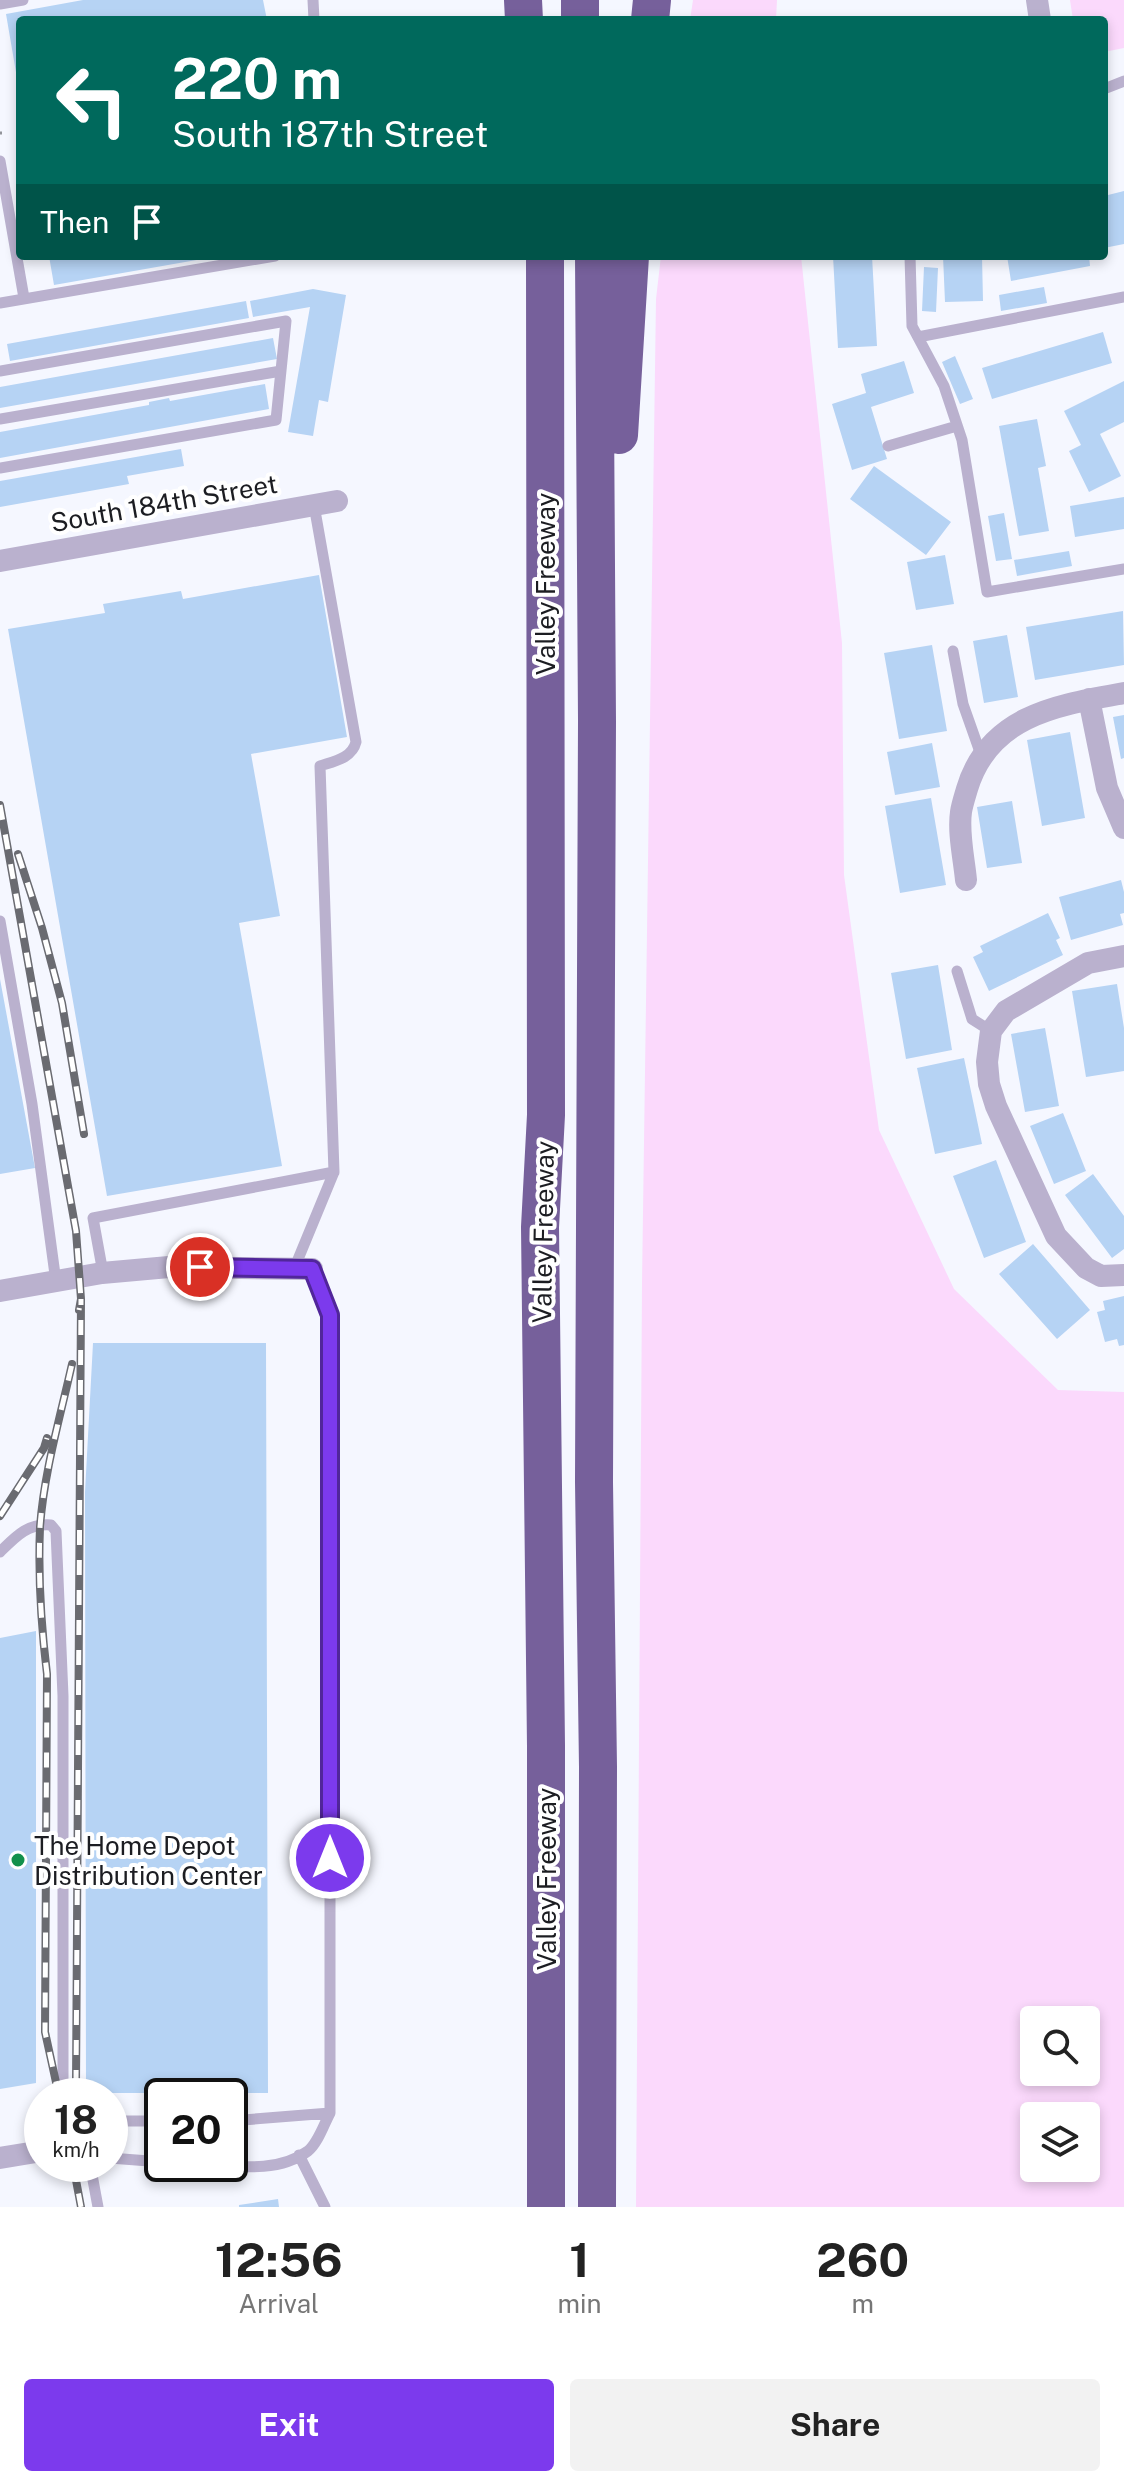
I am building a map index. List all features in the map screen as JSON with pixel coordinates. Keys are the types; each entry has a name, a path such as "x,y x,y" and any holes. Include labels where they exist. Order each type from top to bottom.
{"highway":[{"name":"Valley Freeway","path":"545,260 546,1115 540,1227 546,1762 546,2207"},
{"path":"580,260 583,2207"},
{"name":"Valley Freeway","path":"594,260 597,2207"},
{"path":"597,721 612,589 623,335 630,260"}],"street":[{"name":"South 184th Street","path":"0,561 337,501"},
{"path":"966,880 960,813 981,755 997,736 1020,722 1059,706 1124,693"},
{"path":"1089,699 1107,788 1124,828"},
{"path":"1124,956 1088,963 1006,1011 991,1031 987,1062 989,1084 996,1106 1056,1236 1086,1268 1101,1276 1124,1275"},
{"path":"0,1291 103,1273 169,1267 303,1269"},
{"path":"0,2158 24,2154"}],"lane":[{"path":"0,4 23,0"},
{"path":"0,161 16,252"},
{"path":"17,260 24,298"},
{"path":"0,303 251,260"},
{"path":"910,260 912,326 944,386 962,440 987,592 1124,569"},
{"path":"918,337 1124,297"},
{"path":"0,371 286,321 276,420 0,468"},
{"path":"0,419 281,371"},
{"path":"888,446 957,426"},
{"path":"248,2167 287,2161 304,2152 330,2113 330,1315 303,1269 334,1172 320,766 349,755 356,742 314,505"},
{"path":"953,651 963,704 981,755"},
{"path":"0,921 32,1104 56,1282"},
{"path":"957,971 972,1019 991,1031"},
{"path":"103,1273 93,1218 334,1172"},
{"path":"0,1552 21,1531 31,1527 51,1525 56,1531 63,1696 63,2078"},
{"path":"248,2120 330,2113"},
{"path":"304,2152 325,2207"},
{"path":"93,2182 98,2207"}],"shaded area":[{"path":"693,0 777,0 776,16 691,16"},
{"path":"1070,0 1124,0 1124,48 1108,51 1108,16 1072,16"},
{"path":"661,260 801,260 842,643 844,875 879,1130 954,1289 1058,1390 1124,1392 1124,2207 636,2207 642,1283 656,299"}],"building":[{"path":"83,0 263,0 266,16 16,16 16,72 6,14"},
{"path":"1124,191 1124,244 1108,247 1108,195"},
{"path":"50,260 197,260 54,285"},
{"path":"833,260 872,260 877,346 838,348"},
{"path":"943,260 982,260 983,301 945,302"},
{"path":"1008,260 1089,260 1090,266 1011,281"},
{"path":"924,267 938,268 936,312 922,311"},
{"path":"1044,287 1047,303 1001,311 999,295"},
{"path":"313,289 346,295 328,402 319,400 313,436 288,432 310,307 253,317 250,301"},
{"path":"246,301 249,318 10,361 7,344"},
{"path":"1103,332 1112,363 992,399 982,368"},
{"path":"273,338 277,359 0,408 0,387"},
{"path":"955,356 973,399 960,404 942,362"},
{"path":"904,361 914,393 871,407 887,459 852,470 832,404 866,393 861,374"},
{"path":"1124,381 1124,422 1100,434 1121,476 1089,492 1069,451 1081,445 1064,411"},
{"path":"265,384 269,409 0,458 0,432 149,405 149,402 169,398 170,401"},
{"path":"1037,419 1046,466 1038,468 1049,531 1019,536 999,426"},
{"path":"181,449 184,466 127,476 129,484 0,507 0,481"},
{"path":"874,466 951,522 926,555 850,499"},
{"path":"1124,497 1124,529 1075,537 1070,506"},
{"path":"1004,513 1012,559 996,561 988,516"},
{"path":"1069,551 1072,566 1017,576 1014,560"},
{"path":"945,555 954,604 916,610 907,562"},
{"path":"319,575 347,737 251,754 280,916 239,923 282,1166 107,1196 8,629 105,613 103,604 181,591 183,599"},
{"path":"1123,611 1124,665 1035,680 1026,627"},
{"path":"1007,635 1018,697 984,703 973,641"},
{"path":"932,645 947,731 899,739 884,653"},
{"path":"1124,715 1124,758 1121,759 1113,717"},
{"path":"1070,732 1085,818 1042,826 1027,740"},
{"path":"932,743 940,787 895,795 887,752"},
{"path":"931,798 946,885 900,893 885,806"},
{"path":"1012,801 1022,863 987,868 977,807"},
{"path":"1121,880 1124,913 1120,914 1123,925 1071,940 1059,897"},
{"path":"1048,913 1060,938 1056,940 1063,955 989,991 973,957 983,952 980,946"},
{"path":"938,965 952,1050 906,1059 891,973"},
{"path":"0,979 35,1168 0,1174"},
{"path":"1117,984 1124,1028 1124,1071 1086,1077 1072,991"},
{"path":"1045,1028 1059,1106 1025,1112 1011,1034"},
{"path":"964,1058 982,1144 935,1154 917,1068"},
{"path":"1063,1113 1086,1171 1054,1184 1030,1126"},
{"path":"996,1160 1026,1242 984,1258 953,1176"},
{"path":"1093,1174 1124,1216 1124,1249 1112,1258 1065,1195"},
{"path":"1033,1244 1090,1310 1057,1339 999,1274"},
{"path":"1124,1296 1124,1345 1119,1346 1117,1339 1105,1342 1097,1312 1105,1310 1103,1301"},
{"path":"93,1343 266,1343 268,2093 248,2093 248,2078 144,2078 144,2093 128,2093 128,2078 86,2078 85,1492"},
{"name":"The Home Depot Distribution Center","path":"36,1631 36,2078 24,2078 24,2085 0,2089 0,1638"},
{"path":"278,2199 279,2207 239,2207 239,2205"}],"railway":[{"path":"0,805 76,1231 81,1299 79,1310"},
{"path":"18,854 62,1003 84,1134"},
{"path":"76,2078 81,1299"},
{"path":"55,2078 45,2032 47,1674 40,1600 39,1545 45,1486 72,1364"},
{"path":"0,1516 44,1448 47,1438"},
{"path":"76,2182 81,2207"}],"place":[{"name":"The Home Depot Distribution Center","path":"18,1860"}],"route":[{"path":"200,1267 312,1269 330,1315 330,1858"}]}
